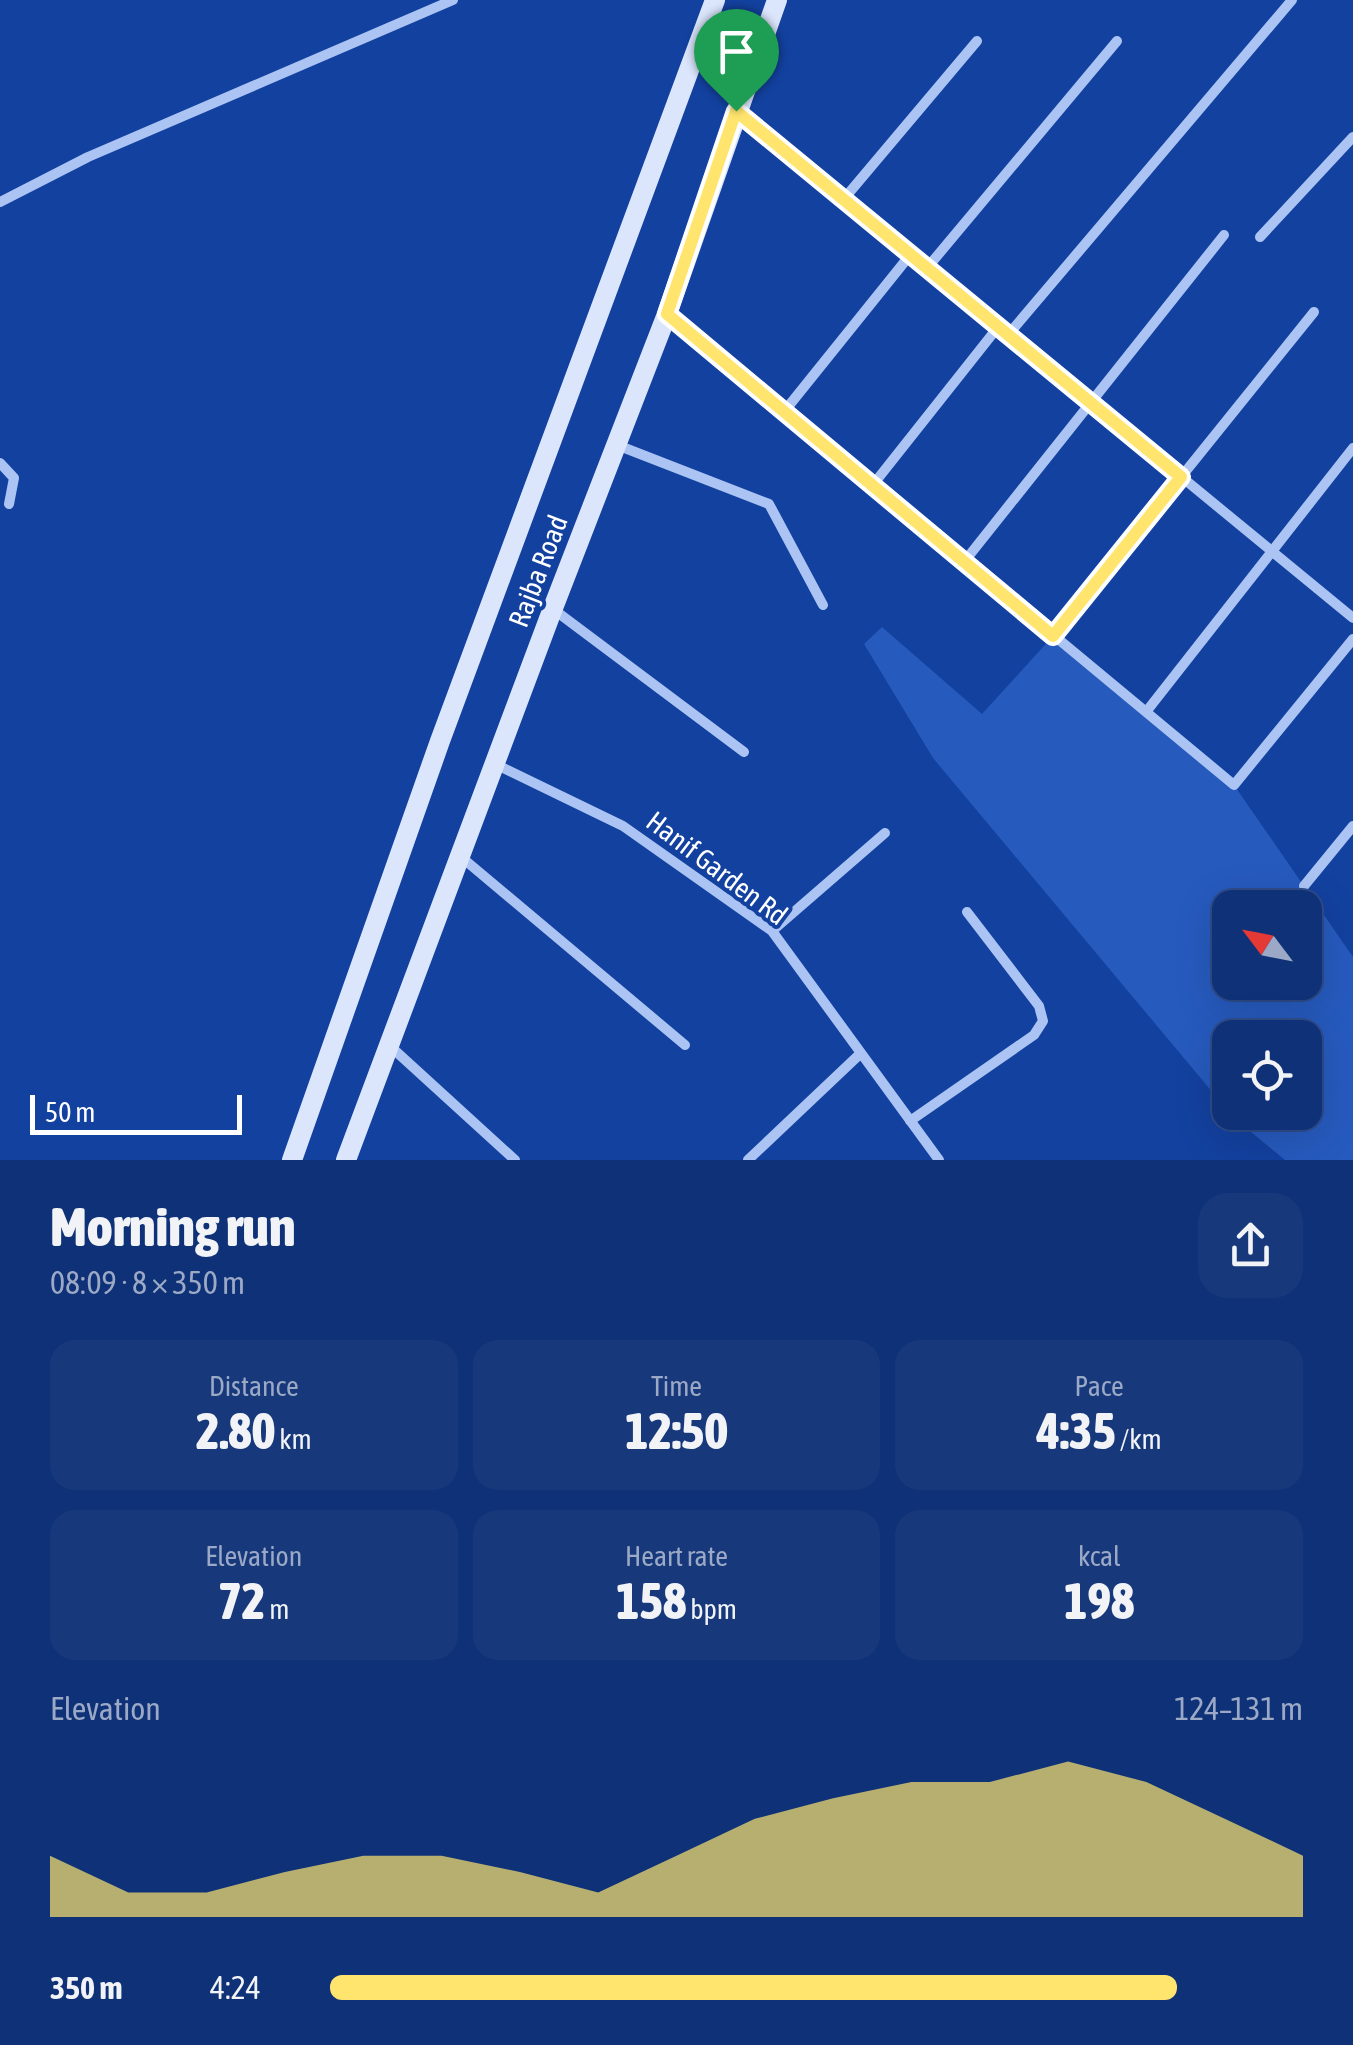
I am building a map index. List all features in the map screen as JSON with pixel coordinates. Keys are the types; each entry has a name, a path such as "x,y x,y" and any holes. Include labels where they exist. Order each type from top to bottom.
{"street":[{"path":"0,202 88,158 453,0"},
{"name":"Rajba Road","path":"292,1160 440,740 715,0"},
{"name":"Rajba Road","path":"346,1160 552,608 667,314 777,0"},
{"path":"872,486 1292,0"},
{"path":"844,200 977,41"},
{"path":"926,268 1117,41"},
{"path":"736,111 1353,618"},
{"path":"1260,238 1353,137"},
{"path":"964,562 1224,235"},
{"path":"783,412 910,255"},
{"path":"1053,636 1314,312"},
{"path":"667,314 1234,785 1353,639"},
{"path":"616,444 769,504 823,605"},
{"path":"1146,712 1353,448"},
{"path":"0,464 14,478 9,504"},
{"path":"552,608 744,752"},
{"name":"Hanif Garden Rd","path":"494,764 622,826 772,931 939,1160"},
{"path":"1304,886 1353,826"},
{"path":"772,931 885,833"},
{"path":"460,855 685,1045"},
{"path":"910,1120 1034,1034 1044,1021 1039,1006 968,912"},
{"path":"389,1045 515,1160"},
{"path":"748,1160 861,1053"}],"shaded area":[{"path":"882,627 982,714 1053,636 1234,785 1307,890 1212,890 1212,1000 1322,1000 1322,912 1353,957 1353,1160 1285,1160 1249,1130 1322,1130 1322,1020 1212,1020 1212,1092 933,758 864,644"}],"route":[{"path":"736,111 1181,477 1053,636 667,314 736,111"}]}
